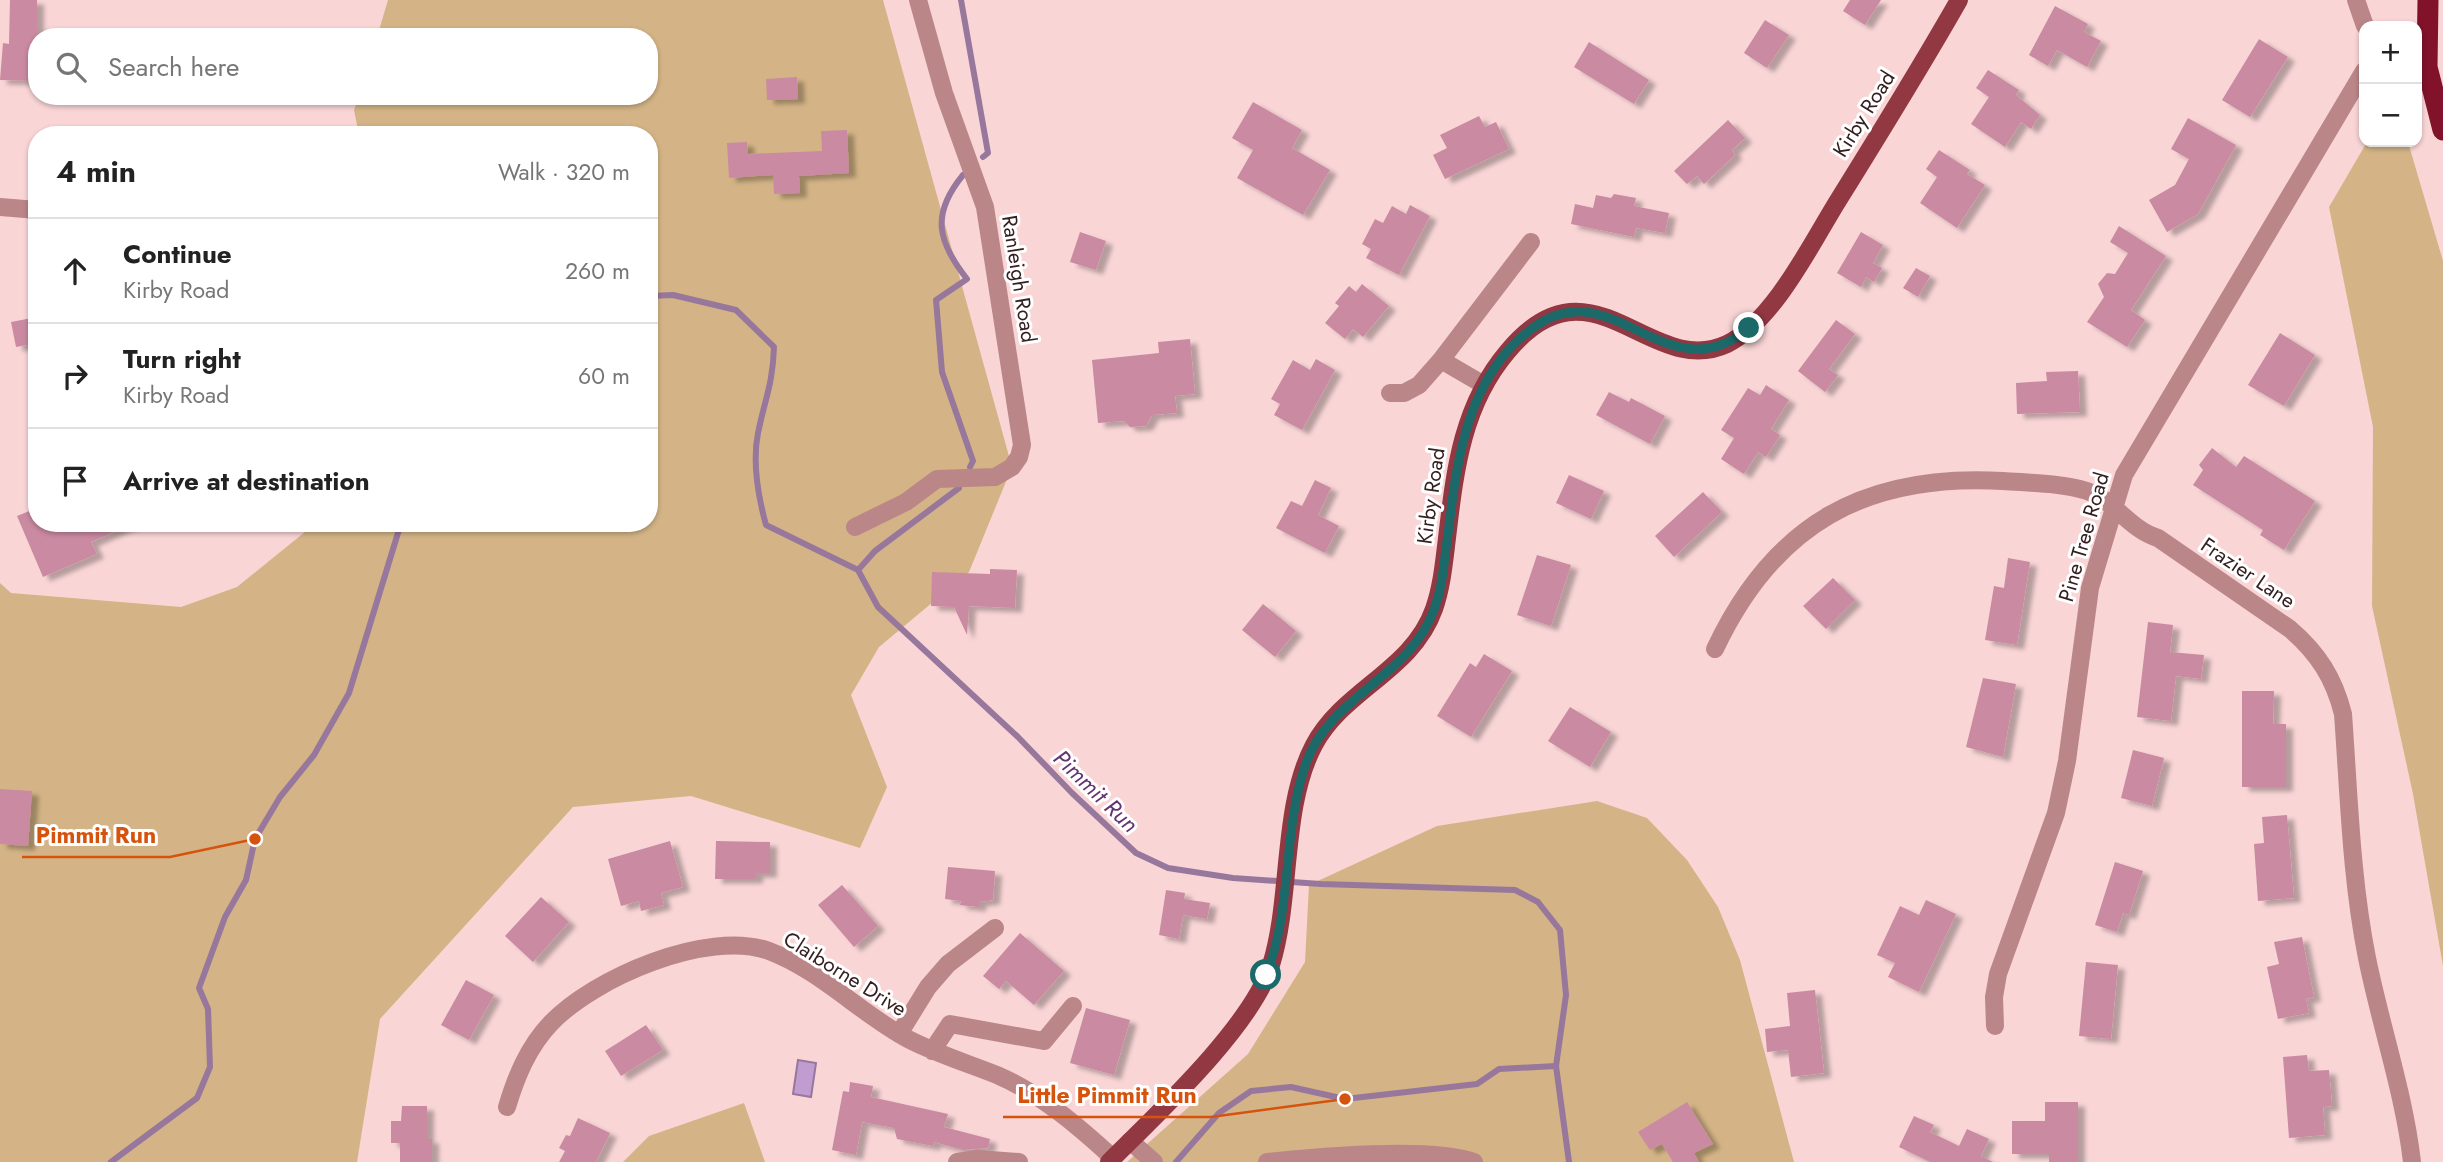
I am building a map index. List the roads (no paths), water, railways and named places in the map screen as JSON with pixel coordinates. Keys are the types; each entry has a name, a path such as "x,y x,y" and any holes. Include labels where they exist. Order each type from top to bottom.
{"highway":[{"path":"2428,0 2427,66 2443,130"}],"main road":[{"name":"Kirby Road","path":"1111,1160 1142,1151 1204,1062 1254,999 1271,965 1299,789 1315,743 1340,710 1404,659 1421,637 1434,610 1443,570 1460,447 1466,423 1484,385 1521,337 1544,321 1563,314 1606,316 1661,342 1690,350 1715,348 1740,336 1767,309 1796,267 1959,0"}],"street":[{"name":"Ranleigh Road","path":"855,527 916,495 937,479 995,477 1012,467 1019,457 1022,445 985,207 944,93 918,0"},
{"path":"2356,0 2363,21"},
{"name":"Pine Tree Road","path":"1995,1026 1994,997 1998,974 2056,813 2067,761 2090,588 2123,475 2359,81"},
{"path":"0,207 28,209"},
{"path":"1390,393 1404,393 1419,385 1531,242"},
{"path":"1441,360 1484,385"},
{"name":"Frazier Lane","path":"1715,649 1733,610 1754,580 1779,552 1806,530 1867,497 1936,481 1984,480 2042,484 2089,492 2144,534 2158,538 2290,629 2309,645 2325,666 2337,688 2343,714 2359,912 2382,1028 2405,1115 2412,1162"},
{"path":"900,1034 928,987 948,964 995,928"},
{"name":"Claiborne Drive","path":"507,1107 516,1076 531,1048 571,1004 597,987 700,948 745,946 768,951 788,960 900,1034 932,1051 998,1076 1032,1093 1079,1127 1111,1160"},
{"path":"932,1051 950,1024 1044,1041 1073,1006"},
{"path":"1267,1162 1423,1154 1460,1157 1474,1162"},
{"path":"957,1162 977,1159 1019,1162"}],"waterway":[{"path":"961,0 988,153 983,157"},
{"path":"963,175 946,202 942,227 949,252 967,279 936,300 942,372 973,461 970,467"},
{"name":"Pimmit Run","path":"658,296 673,295 736,310 774,347 756,456 758,491 766,525 858,570 878,607 1018,737 1136,853 1168,868 1233,878 1321,884 1515,890 1538,902 1560,930 1566,995 1556,1066 1569,1162"},
{"path":"858,570 875,551 959,488"},
{"name":"Pimmit Run","path":"111,1162 197,1098 210,1067 208,1009 199,988 225,917 246,880 255,839 280,797 314,755 349,693 398,532"},
{"path":"1176,1162 1219,1113 1251,1091 1291,1087 1345,1099 1477,1084 1499,1069 1556,1066"}],"place":[{"name":"Pimmit Run","path":"255,839"},
{"name":"Little Pimmit Run","path":"1345,1099"}]}
